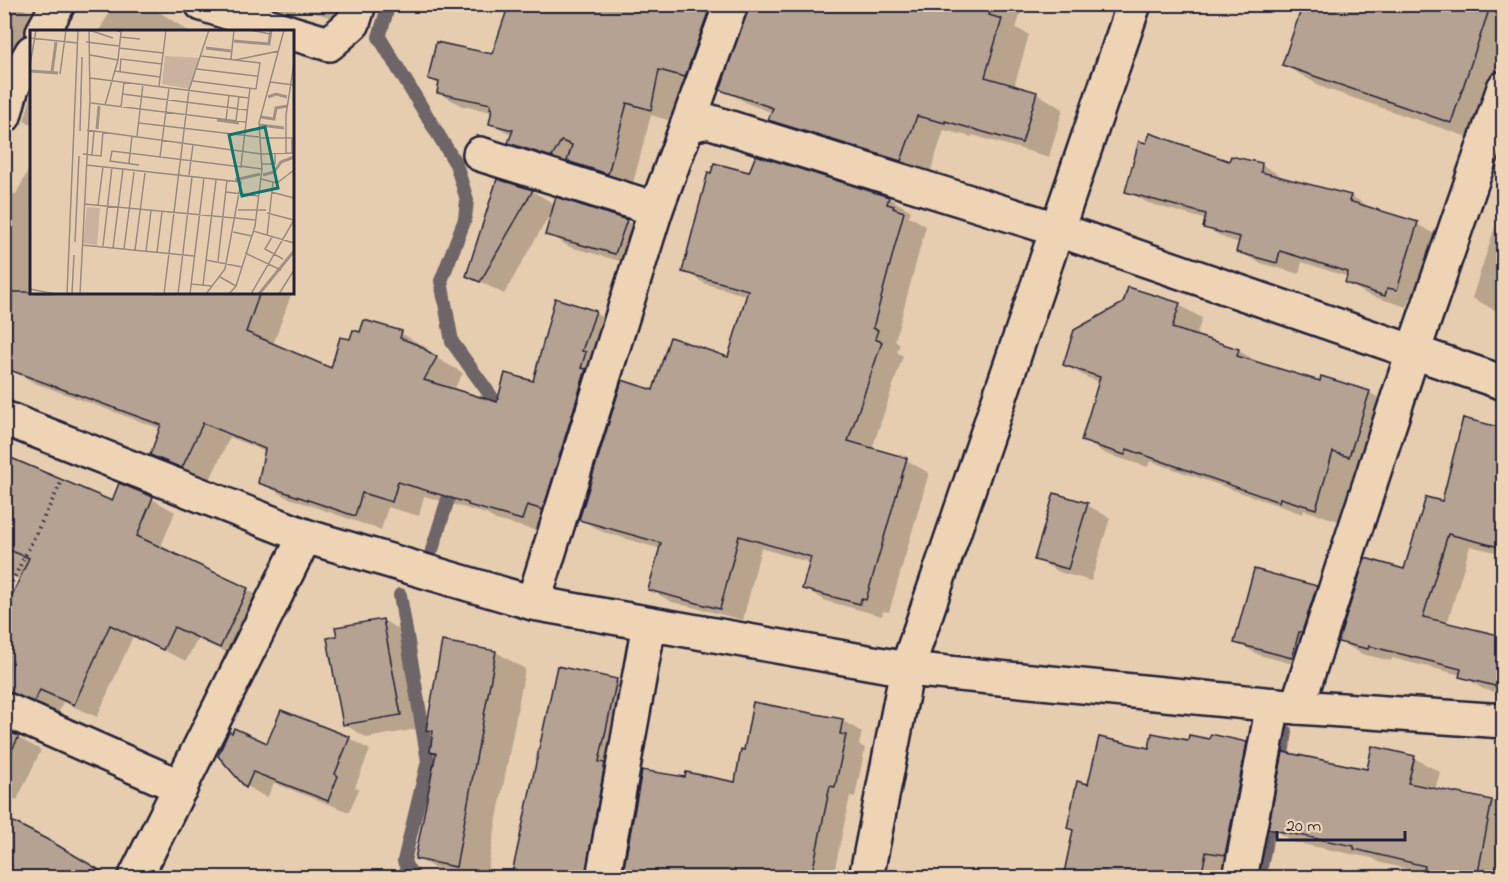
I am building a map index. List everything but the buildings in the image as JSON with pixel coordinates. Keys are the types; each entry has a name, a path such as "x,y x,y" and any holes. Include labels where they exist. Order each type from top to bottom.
{"street":[{"path":"44,30 58,4"},
{"path":"202,4 285,30"},
{"path":"294,33 329,44 353,23 359,4"},
{"path":"533,603 656,209 730,4"},
{"path":"866,878 907,669 1134,4"},
{"path":"4,116 12,87 30,56"},
{"path":"1240,878 1285,706 1413,352 1503,88"},
{"path":"687,126 708,121 1056,229 1503,383"},
{"path":"480,154 656,209"},
{"path":"4,418 305,536 533,603 907,669 1285,706 1503,721"},
{"path":"135,878 305,536"},
{"path":"603,878 649,624"},
{"path":"4,709 181,787"}],"path":[{"path":"4,598 79,447"}],"waterway":[{"path":"389,4 379,37 456,164 467,200 465,219 441,281 452,342 491,396 482,416"},
{"path":"432,550 454,480"},
{"path":"400,595 428,761 404,861 416,878"},
{"path":"1259,878 1286,732"},
{"path":"1497,878 1504,867"}]}
